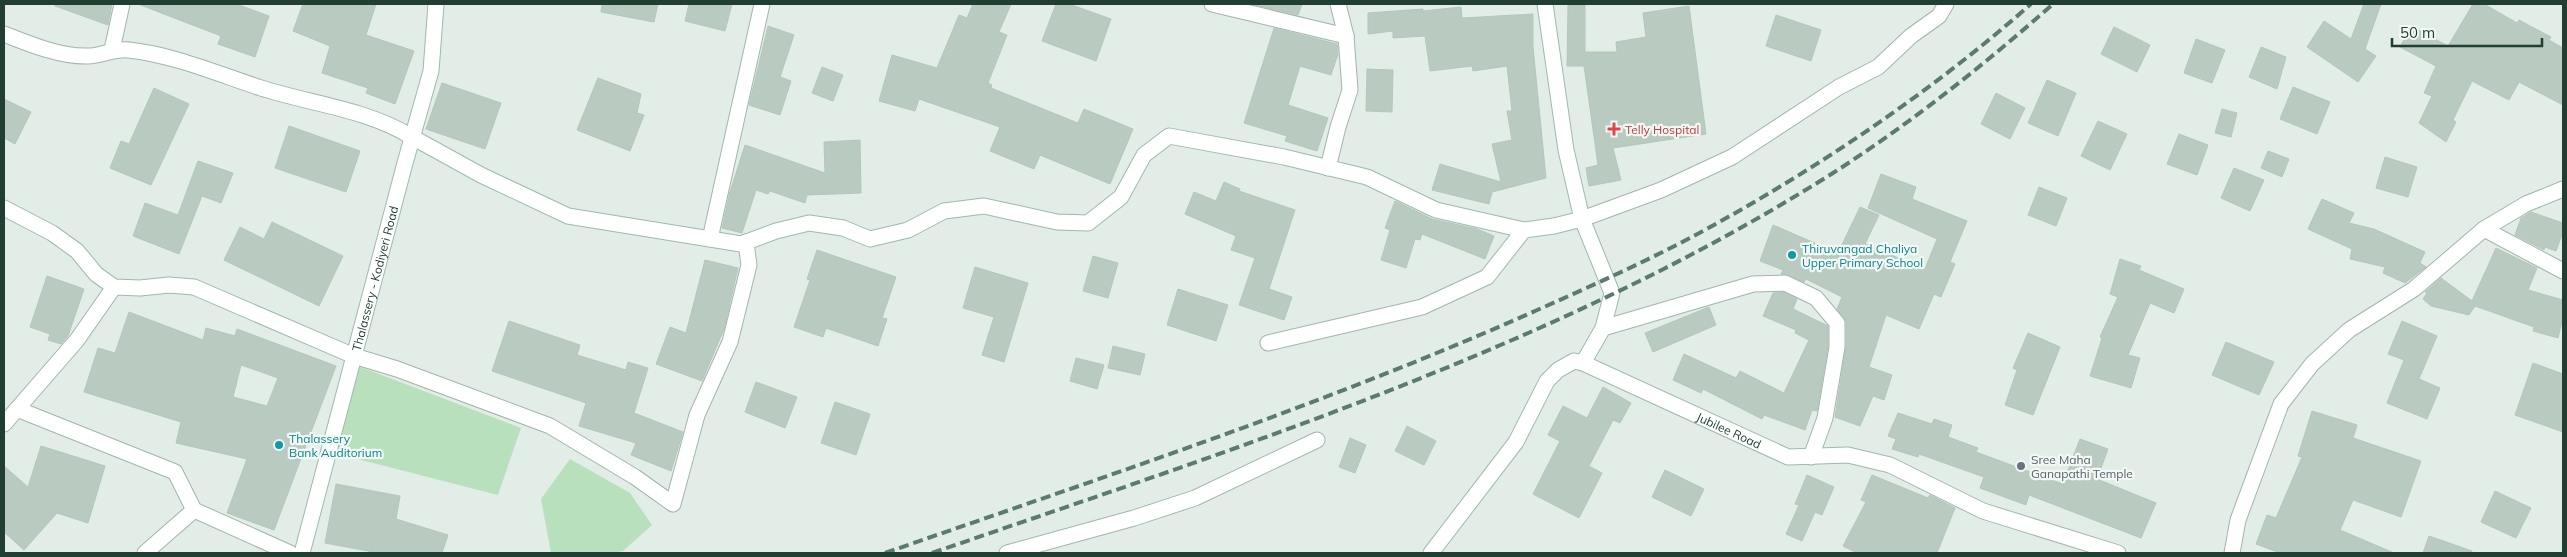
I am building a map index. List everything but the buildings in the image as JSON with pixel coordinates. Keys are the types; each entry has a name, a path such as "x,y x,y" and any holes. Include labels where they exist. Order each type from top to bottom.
{"street":[{"path":"112,50 122,4"},
{"name":"Thalassery - Kodiyeri Road","path":"302,553 431,71 436,4"},
{"path":"710,239 762,4"},
{"path":"1212,4 1346,36"},
{"path":"1328,168 1338,126 1350,90 1346,36 1338,4"},
{"path":"1431,553 1516,442 1547,381 1558,370 1574,361 1583,363 1603,328 1612,293 1582,219 1566,150 1544,4"},
{"path":"4,34 71,56 90,56 112,50 128,49 216,72 261,88 389,124 480,175 568,216 741,244 809,223 843,228 870,239 908,230 944,211 984,206 1057,222 1088,222 1121,197 1144,155 1169,136 1367,177 1436,210 1524,230 1554,226 1582,219 1661,190 1732,157 1839,87 1878,67 1911,36 1939,16 1946,4"},
{"path":"2232,553 2238,520 2281,404 2312,364 2349,330 2414,289 2484,229 2526,204 2563,189"},
{"path":"4,208 52,233 77,251 96,274 114,287 140,288 169,284 194,287 354,356 397,369 550,426 620,467 673,504 697,415 730,342 749,265 746,242"},
{"path":"2484,229 2563,271"},
{"path":"1268,343 1422,307 1487,277 1524,230"},
{"path":"1603,328 1753,284 1785,284 1816,298 1837,323 1837,347 1824,418 1811,458"},
{"path":"4,424 77,340 114,287"},
{"name":"Jubilee Road","path":"1583,363 1788,457 1811,458 1848,455 1890,465 1983,511 2093,550 2118,553"},
{"path":"17,409 175,472 194,510 290,553"},
{"path":"1006,553 1134,518 1196,498 1317,440"},
{"path":"145,553 194,510"}],"green space":[{"path":"358,366 521,428 498,495 334,453"},
{"path":"570,459 630,493 652,525 623,551 613,553 551,553 541,499"}],"railway":[{"path":"885,553 1213,439 1375,378 1535,311 1629,268 1762,198 1882,121 1995,35 2031,4"},
{"path":"932,553 1163,474 1394,389 1507,342 1619,291 1727,235 1862,154 1946,93 2053,4"}],"place":[{"name":"Telly Hospital","path":"1614,129"},
{"name":"Thiruvangad Chaliya Upper Primary School","path":"1792,255"},
{"name":"Thalassery Bank Auditorium","path":"279,445"},
{"name":"Sree Maha Ganapathi Temple","path":"2021,466"}]}
